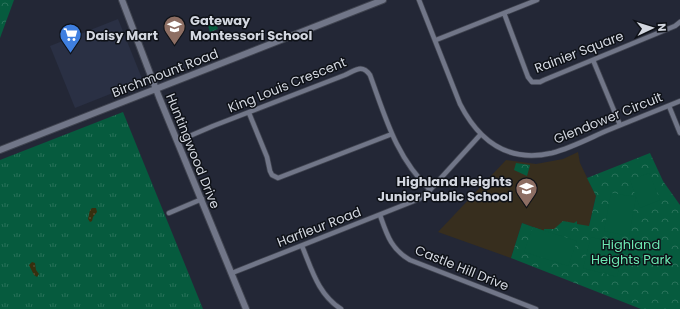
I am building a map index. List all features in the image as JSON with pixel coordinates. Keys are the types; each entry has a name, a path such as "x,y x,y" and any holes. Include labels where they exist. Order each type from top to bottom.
{"main road":[{"name":"Huntingwood Drive","path":"122,0 156,88 246,309"},
{"name":"Birchmount Road","path":"0,150 384,0"}],"street":[{"name":"Glendower Circuit","path":"419,0 460,104 468,119 481,134 494,144 511,152 539,155 554,152 680,101"},
{"path":"436,40 537,0"},
{"name":"Rainier Square","path":"504,13 528,77 532,82 540,82 675,26 680,22"},
{"path":"593,60 620,125"},
{"name":"King Louis Crescent","path":"178,141 360,68 366,70 370,75 392,134 402,156 416,175 430,190"},
{"path":"669,106 680,133"},
{"path":"248,113 267,157 270,172 278,178 392,134"},
{"name":"Harfleur Road","path":"232,273 413,203 423,197 430,190 481,134"},
{"path":"169,213 202,199"},
{"name":"Castle Hill Drive","path":"380,215 391,244 402,255 410,260 536,309"},
{"path":"302,246 322,292 328,300 341,309"}],"shaded area":[{"path":"118,19 143,81 75,108 50,46"},
{"name":"Highland Heights Junior Public School","path":"578,152 580,163 596,196 589,226 557,236 522,223 511,258 438,232 506,160 536,164 563,159"}],"green space":[{"path":"0,0 14,0 0,38"},
{"path":"215,20 218,29 210,32 207,23"},
{"path":"123,112 203,309 0,309 0,160"},
{"name":"Highland Heights Park","path":"650,153 663,181 680,205 680,309 641,309 511,258 522,223 544,231 544,229 554,229 563,221 574,223 577,221 577,224 589,226 596,196 587,178"},
{"path":"516,163 530,165 527,176 514,170"},
{"path":"649,173 660,200 640,208 630,180"},
{"path":"611,193 636,197 629,236 604,231"},
{"path":"533,227 577,241 568,266 524,252"},
{"path":"591,237 624,245 617,277 583,268"}],"sand":[{"path":"92,208 96,208 97,212 90,222 88,219"},
{"path":"32,262 35,263 36,270 39,274 37,277 34,275 29,265"}],"place":[{"name":"Gateway Montessori School","path":"174,46"},
{"name":"Daisy Mart","path":"71,54"},
{"name":"Highland Heights Junior Public School","path":"527,208"}]}
